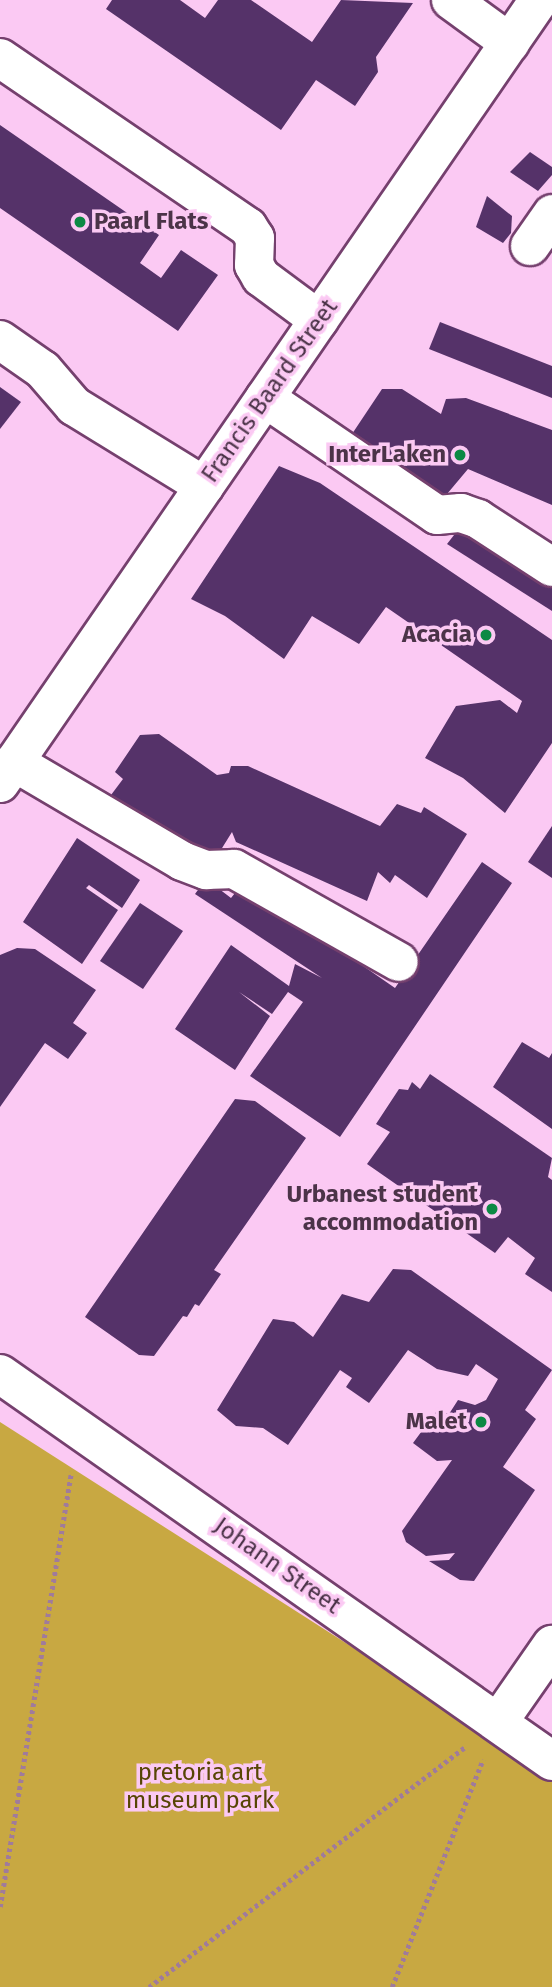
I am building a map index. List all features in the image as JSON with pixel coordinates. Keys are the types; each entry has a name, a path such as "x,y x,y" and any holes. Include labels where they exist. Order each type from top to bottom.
{"main road":[{"path":"450,0 510,43"},
{"name":"Francis Baard Street","path":"7,773 540,0"},
{"path":"0,58 248,227 256,238 254,265 261,277 319,320"},
{"path":"530,246 552,214"},
{"path":"0,340 43,370 74,406 204,486"},
{"path":"265,398 437,514 461,513 478,519 552,568"},
{"path":"7,773 182,861 206,870 234,869 399,962"},
{"name":"Johann Street","path":"0,1374 499,1721 552,1761"},
{"path":"499,1721 552,1645"}],"path":[{"path":"0,1906 72,1468"},
{"path":"149,1987 499,1721"},
{"path":"392,1987 499,1721"}],"green space":[{"name":"pretoria art museum park","path":"0,1422 518,1753 552,1781 552,1987 0,1987"}],"building":[{"path":"112,0 180,0 205,18 218,0 251,0 312,42 341,0 413,3 376,57 378,72 355,106 316,80 281,130 106,9"},
{"name":"Paarl Flats","path":"0,125 159,235 140,263 161,278 181,250 218,275 178,331 0,208"},
{"path":"530,152 552,167 552,175 538,191 510,172"},
{"path":"487,196 512,216 511,233 503,243 476,227"},
{"path":"440,322 552,366 552,398 429,349"},
{"path":"0,387 21,402 0,429"},
{"name":"InterLaken","path":"382,389 402,389 441,414 446,399 466,398 552,430 552,505 468,469 447,494 426,495 348,440"},
{"name":"Acacia","path":"279,466 320,483 552,640 552,743 505,813 463,778 425,758 456,706 500,700 517,713 522,701 386,607 359,644 312,616 284,659 225,616 191,599"},
{"path":"465,521 552,576 552,611 447,544"},
{"path":"159,734 217,775 229,773 231,766 248,766 380,826 397,804 421,813 424,807 467,834 427,898 395,875 390,883 378,872 367,901 236,842 232,832 214,861 108,799 123,779 115,772 140,735"},
{"path":"552,826 552,878 528,862"},
{"path":"77,838 140,880 122,908 89,885 86,888 118,910 82,964 23,922"},
{"path":"482,862 512,883 340,1137 250,1076 303,1002 288,992 272,1014 239,992 270,1016 235,1070 175,1029 231,945 289,986 295,964 322,978 195,894 206,879 231,898 243,883 395,988"},
{"path":"140,903 183,931 143,989 100,961"},
{"path":"17,948 35,949 96,990 73,1023 87,1033 68,1059 45,1043 0,1107 0,955"},
{"path":"522,1042 549,1058 552,1053 552,1129 493,1087"},
{"name":"Urbanest student accommodation","path":"430,1074 552,1158 548,1177 552,1180 552,1292 525,1274 535,1258 508,1237 495,1253 367,1164 390,1132 376,1124 399,1089 408,1090 412,1082 420,1089"},
{"path":"235,1099 255,1101 306,1138 214,1270 221,1274 199,1306 195,1304 187,1317 183,1316 154,1356 139,1355 85,1317"},
{"name":"Malet","path":"393,1269 411,1270 552,1370 525,1410 536,1419 503,1467 535,1490 474,1581 460,1580 429,1561 449,1560 455,1553 426,1556 406,1542 402,1531 452,1460 437,1461 413,1443 436,1412 449,1414 458,1400 475,1405 486,1400 498,1379 476,1364 468,1376 437,1369 408,1350 369,1403 346,1387 352,1378 340,1370 288,1445 263,1428 236,1426 217,1410 273,1319 294,1322 313,1337 342,1294 369,1302"}],"place":[{"name":"Paarl Flats","path":"80,222"},
{"name":"InterLaken","path":"460,455"},
{"name":"Acacia","path":"486,635"},
{"name":"Urbanest student accommodation","path":"492,1209"},
{"name":"Malet","path":"481,1422"}]}
